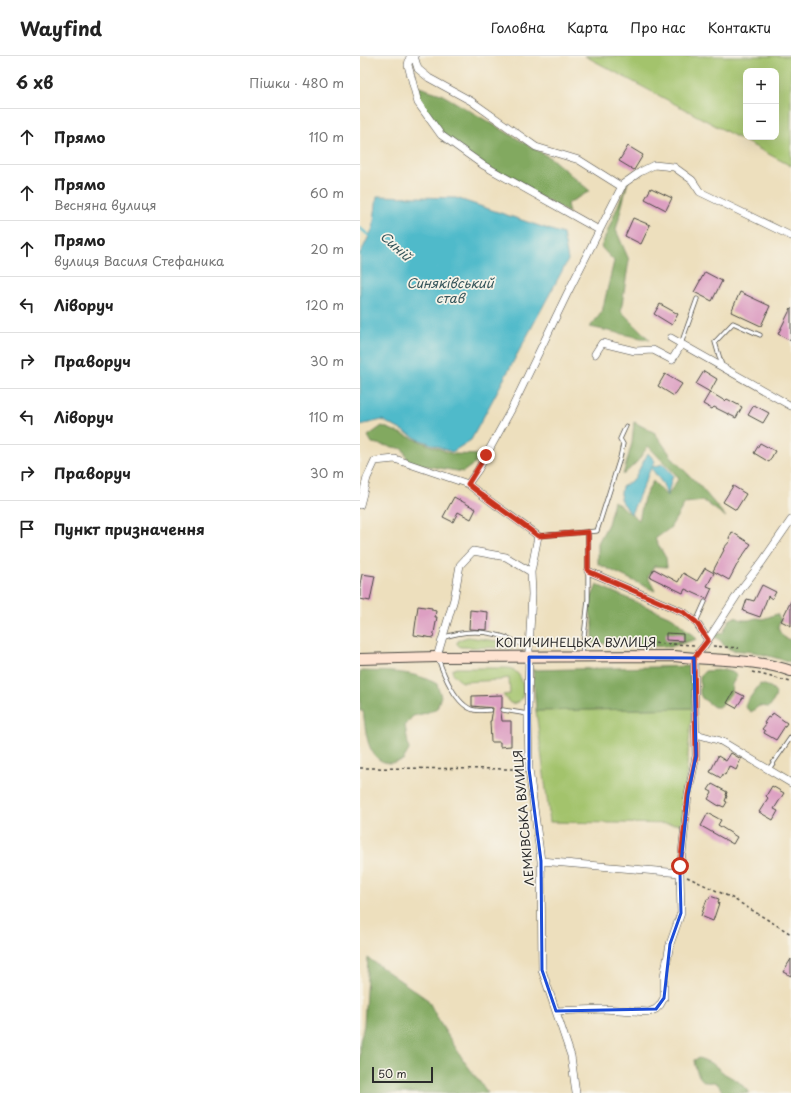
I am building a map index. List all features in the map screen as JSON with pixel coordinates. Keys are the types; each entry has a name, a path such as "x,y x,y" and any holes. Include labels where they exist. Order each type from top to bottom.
{"main road":[{"name":"КОПИЧИНЕЦЬКА ВУЛИЦЯ","path":"360,659 529,653 582,656 674,656 749,662 783,668 791,671"}],"street":[{"path":"410,56 408,65 418,103 441,135 483,165 599,230"},
{"path":"414,56 418,69 429,78 471,101 536,147 579,160 622,188"},
{"path":"468,484 478,470 511,410 567,294 623,184 640,172 654,165 674,167 692,180 700,192 791,236"},
{"path":"671,338 791,406"},
{"path":"595,354 602,343 635,351 653,350 672,360 681,345"},
{"path":"360,506 366,478 375,460 395,459 468,484 490,502 538,536"},
{"path":"556,1011 603,1009 649,1012 656,1010 664,998 664,976 670,944 681,913 680,873 688,795 696,756 694,658 708,640 741,589 791,520"},
{"name":"ЛЕМКІВСЬКА ВУЛИЦЯ","path":"538,536 531,572 532,594 528,714 529,769 541,861 542,970 571,1056 576,1093"},
{"path":"437,657 454,599 460,565 473,551 506,557 531,572"},
{"path":"588,571 685,613 696,622 708,640"},
{"path":"696,734 721,742 791,783"},
{"path":"541,861 680,873"}],"lane":[{"path":"681,345 697,298"},
{"path":"722,367 715,342 732,323 760,335"},
{"path":"538,536 597,531 620,458 623,444 620,439 626,426"},
{"path":"582,656 588,600 588,532"},
{"path":"696,622 705,602"},
{"path":"442,638 466,632 490,633 508,637 529,653"},
{"path":"437,657 446,680 465,706 474,710 490,710"},
{"path":"503,710 528,714"},
{"path":"769,770 791,737"}],"path":[{"path":"360,768 529,769"},
{"path":"680,873 732,898 791,934"}],"highlighted area":[{"path":"529,657 694,658 696,756 688,795 680,873 681,913 670,944 664,998 656,1009 556,1011 542,970 541,861 529,769"}],"green space":[{"path":"585,56 791,56 791,166"},
{"path":"419,87 441,94 552,159 590,191 567,204 569,213 483,165 441,135 419,105"},
{"path":"628,181 616,230 629,260 621,311 650,340 590,327 602,312 614,261 601,247"},
{"path":"634,422 655,433 674,460 699,485 726,517 704,501 685,503 670,528 655,539 666,558 667,567 654,566 648,577 655,591 598,564 598,543 608,524 614,501 639,520 644,498 653,481 667,496 679,478 648,446 637,462 623,475 632,443"},
{"path":"382,426 452,454 486,455 463,472 409,463 403,449 372,443 368,436"},
{"path":"597,585 673,618 697,639 670,647 593,643 593,624 588,605"},
{"path":"777,614 781,620 778,627 780,632 784,637 791,640 791,662 754,652 732,650 725,647 721,641 712,635 723,633 729,620 735,617 742,620 756,618 763,619"},
{"path":"468,637 510,643 512,646 511,648 460,647 457,644 457,642 461,639"},
{"path":"693,666 692,708 536,711 533,670"},
{"path":"457,668 508,668 519,675 522,682 523,695 516,703 510,703 503,695 510,694 509,678 501,680 463,682 456,677 452,670"},
{"path":"722,670 732,672 737,676 732,684 731,693 722,705 719,707 714,707 702,698 700,694 700,676 705,671"},
{"path":"360,671 409,674 428,679 437,684 441,696 437,708 426,713 413,716 405,725 409,750 403,760 392,763 382,761 376,757 372,751 367,735 363,711 360,711"},
{"path":"760,684 773,689 776,694 775,698 769,707 759,706 751,712 745,707 746,703"},
{"path":"692,708 682,824 550,822 536,711"},
{"path":"368,958 428,1000 440,1023 464,1061 488,1093 360,1093 360,1042 364,1025"},
{"path":"699,1058 713,1064 725,1074 738,1081 750,1093 723,1093 716,1083 703,1081 697,1073 694,1063 694,1060"}],"water":[{"name":"Синяківський став","path":"377,196 456,198 563,234 568,260 471,440 452,452 418,439 382,420 360,425 360,254 373,228"},
{"path":"648,453 655,461 652,467 663,464 673,475 667,496 663,484 651,468 631,514 620,499 622,487 634,479"}],"building":[{"path":"628,146 643,155 634,170 619,161"},
{"path":"651,188 672,198 666,210 645,199"},
{"path":"633,218 650,225 641,244 625,236"},
{"path":"705,272 722,281 712,301 694,292"},
{"path":"740,292 770,306 761,326 731,312"},
{"path":"660,304 678,314 672,325 654,314"},
{"path":"791,308 791,341 778,334"},
{"path":"704,371 717,379 710,392 696,384"},
{"path":"665,374 682,384 674,396 658,386"},
{"path":"710,392 725,401 727,399 742,407 736,418 714,407 712,409 703,404"},
{"path":"754,405 769,413 763,423 748,415"},
{"path":"760,443 775,451 769,462 754,453"},
{"path":"733,486 746,494 736,510 723,502"},
{"path":"454,497 476,509 471,519 458,512 453,522 443,517"},
{"path":"732,532 751,544 739,561 729,580 713,571 724,550 723,549 730,541 729,538"},
{"path":"705,568 714,573 707,586 712,588 707,599 685,589 683,593 650,577 654,569 678,582 683,573 697,581"},
{"path":"362,574 375,576 370,601 360,599"},
{"path":"762,585 776,592 772,599 768,596 760,617 743,611 747,599 754,601"},
{"path":"791,601 791,626 781,621"},
{"path":"418,606 432,608 432,610 436,611 435,617 437,617 433,638 414,635"},
{"path":"470,610 488,612 487,630 469,629"},
{"path":"666,633 683,634 683,641 666,640"},
{"path":"734,691 744,696 736,708 727,703"},
{"path":"502,695 502,707 500,710 502,721 511,721 511,746 500,747 500,742 491,742 490,721 493,708 472,706 472,696"},
{"path":"773,713 787,723 776,740 764,733 765,731 762,729 766,724 764,723 768,717 770,718"},
{"path":"731,753 741,759 736,770 729,766 725,775 723,774 721,778 710,772 718,756 726,761"},
{"path":"712,784 727,792 725,801 727,802 724,807 719,806 708,799 712,792 708,790"},
{"path":"772,786 784,793 774,809 778,811 773,820 759,812 768,798 766,796"},
{"path":"708,813 721,820 718,825 737,837 733,844 701,826"},
{"path":"710,896 719,899 713,921 701,916 707,899 709,899"},
{"path":"791,959 791,976 783,972"}],"waterway":[{"name":"Синій","path":"360,228 372,238"}],"route":[{"path":"486,455 468,484 490,502 538,536 588,532 588,571 685,613 696,622 708,640 694,658 696,756 688,795 680,866"}]}
